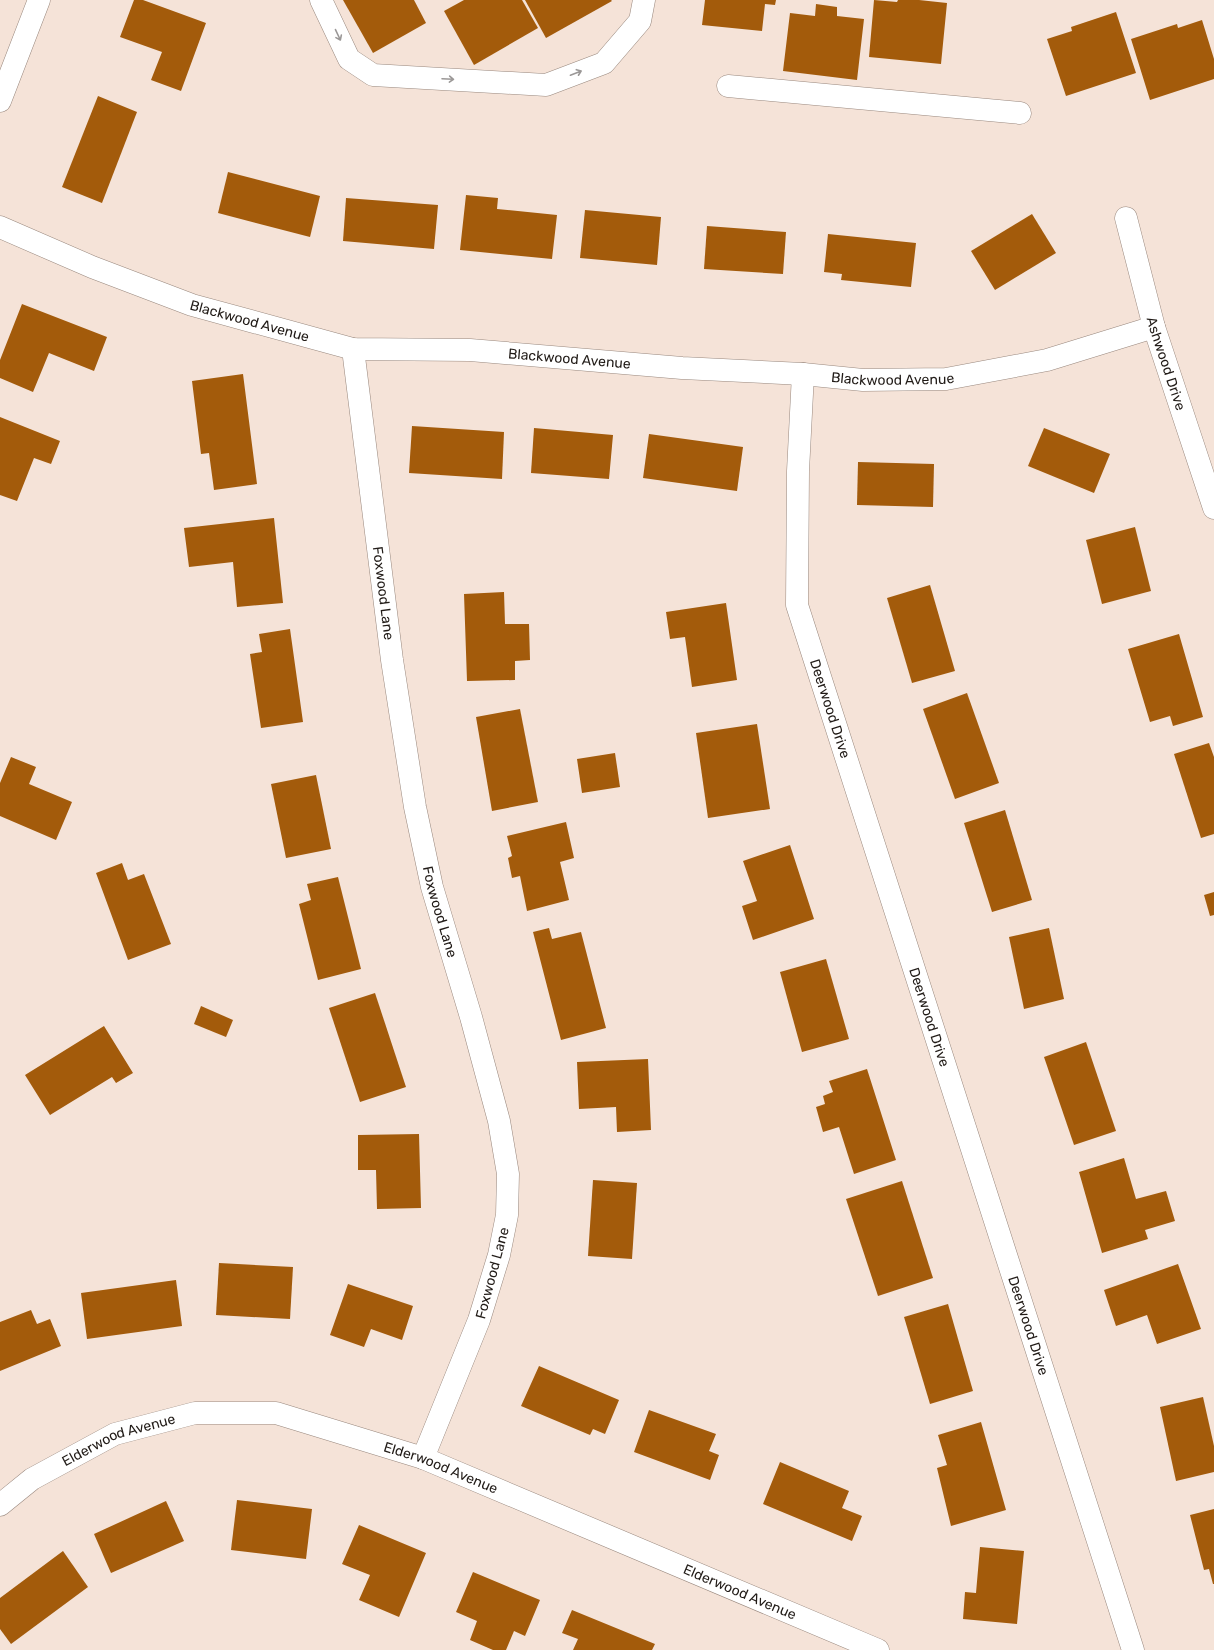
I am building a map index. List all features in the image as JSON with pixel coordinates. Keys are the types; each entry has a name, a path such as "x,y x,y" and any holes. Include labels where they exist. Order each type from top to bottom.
{"street":[{"path":"0,101 39,0"},
{"path":"321,0 349,59 373,75 546,85 604,63 640,21 644,0"},
{"path":"728,86 1020,113"},
{"name":"Ashwood Drive","path":"1126,218 1154,327 1214,508"},
{"name":"Blackwood Avenue","path":"0,227 92,267 192,305 353,349 470,350 682,368 803,374 863,380 946,379 1048,360 1154,327"},
{"name":"Foxwood Lane","path":"353,349 392,660 415,807 432,887 471,1017 499,1121 508,1174 507,1215 499,1255 480,1320 423,1458"},
{"name":"Deerwood Drive","path":"803,374 798,471 797,605 1132,1650"},
{"name":"Elderwood Avenue","path":"0,1505 32,1479 115,1434 195,1413 276,1413 423,1458 878,1650"}],"building":[{"path":"134,0 143,0 206,23 181,91 151,80 162,52 120,37"},
{"path":"343,0 414,0 426,23 373,53"},
{"path":"464,0 522,0 538,28 474,65 444,11"},
{"path":"525,0 611,0 612,1 546,38"},
{"path":"705,0 776,0 775,5 765,4 762,31 702,25"},
{"path":"874,0 897,2 898,0 919,0 947,3 941,64 869,57"},
{"path":"816,4 837,7 837,16 864,19 857,80 783,71 790,13 815,16"},
{"path":"1116,12 1136,73 1066,96 1047,39 1072,31 1071,27"},
{"path":"1202,20 1214,59 1214,79 1150,100 1131,39 1177,24 1178,28"},
{"path":"98,96 137,112 102,203 62,187"},
{"path":"228,172 320,196 310,237 218,213"},
{"path":"466,195 498,198 497,209 557,215 552,259 460,250"},
{"path":"346,198 438,205 434,249 343,241"},
{"path":"585,210 661,217 657,265 580,258"},
{"path":"1032,214 1056,253 995,290 971,251"},
{"path":"707,226 786,232 783,274 704,269"},
{"path":"828,234 916,243 911,287 841,280 842,274 824,272"},
{"path":"22,304 107,337 94,371 49,353 33,392 0,378 0,360"},
{"path":"243,374 257,484 214,490 209,453 201,454 192,381"},
{"path":"0,417 60,441 51,464 34,458 17,501 0,495"},
{"path":"412,426 504,432 502,479 409,473"},
{"path":"534,428 613,435 609,479 531,473"},
{"path":"1044,428 1110,454 1094,493 1028,466"},
{"path":"649,434 743,447 737,491 643,478"},
{"path":"858,462 934,464 933,507 857,505"},
{"path":"274,518 283,603 237,607 233,562 189,567 184,528"},
{"path":"1135,527 1151,591 1102,604 1086,540"},
{"path":"930,585 955,671 912,683 887,598"},
{"path":"504,592 505,624 529,624 530,660 515,661 515,680 467,681 464,594"},
{"path":"726,603 737,680 692,687 685,637 670,639 666,612"},
{"path":"290,629 303,722 261,728 250,654 262,652 259,634"},
{"path":"1179,634 1203,717 1173,726 1170,716 1150,722 1128,649"},
{"path":"967,693 999,783 955,799 923,709"},
{"path":"520,709 538,802 492,811 476,717"},
{"path":"757,724 770,809 708,818 696,733"},
{"path":"1209,743 1214,757 1214,834 1201,838 1174,754"},
{"path":"615,753 620,787 582,793 577,759"},
{"path":"11,757 36,767 29,784 72,802 56,840 0,816 0,783"},
{"path":"316,775 331,849 286,858 271,784"},
{"path":"1005,810 1032,900 992,912 964,823"},
{"path":"566,822 574,858 560,862 569,900 527,911 520,876 512,878 508,858 512,856 507,836"},
{"path":"790,845 814,919 753,940 742,906 757,901 743,861"},
{"path":"122,863 128,880 144,874 171,944 128,960 96,873"},
{"path":"338,877 361,969 318,980 299,904 311,900 307,884"},
{"path":"1214,892 1214,915 1210,916 1204,895"},
{"path":"549,928 552,939 581,932 606,1028 561,1040 533,932"},
{"path":"1049,928 1064,999 1024,1009 1009,937"},
{"path":"826,959 849,1039 802,1052 780,972"},
{"path":"375,993 406,1087 360,1102 329,1008"},
{"path":"201,1006 233,1020 226,1037 194,1024"},
{"path":"104,1026 133,1073 116,1083 112,1077 50,1115 25,1075"},
{"path":"1086,1042 1116,1131 1074,1145 1044,1057"},
{"path":"648,1059 651,1130 617,1132 616,1107 579,1109 577,1062"},
{"path":"867,1069 896,1160 854,1174 839,1127 823,1132 816,1107 825,1104 823,1096 833,1092 829,1081"},
{"path":"419,1134 421,1208 377,1209 376,1170 358,1170 358,1135"},
{"path":"1124,1158 1136,1199 1166,1191 1175,1221 1145,1230 1148,1239 1102,1253 1079,1172"},
{"path":"593,1180 637,1183 632,1259 588,1256"},
{"path":"902,1181 933,1278 878,1296 846,1199"},
{"path":"219,1263 293,1267 290,1319 216,1315"},
{"path":"1178,1264 1201,1329 1157,1344 1147,1315 1116,1326 1104,1290"},
{"path":"176,1280 182,1326 87,1339 81,1293"},
{"path":"348,1284 413,1306 402,1340 371,1329 364,1347 330,1335"},
{"path":"948,1304 973,1391 930,1404 904,1317"},
{"path":"31,1310 37,1324 50,1319 61,1346 0,1371 0,1322"},
{"path":"539,1366 619,1400 605,1434 593,1429 590,1435 521,1406"},
{"path":"1203,1397 1214,1446 1214,1472 1176,1481 1160,1407"},
{"path":"649,1410 716,1434 709,1451 719,1455 710,1480 634,1452"},
{"path":"981,1422 1006,1510 951,1526 937,1468 947,1465 938,1435"},
{"path":"780,1462 849,1491 842,1508 862,1516 852,1541 763,1504"},
{"path":"237,1500 312,1509 306,1559 231,1550"},
{"path":"166,1501 184,1541 111,1573 94,1534"},
{"path":"1214,1509 1213,1584 1209,1569 1204,1570 1190,1515"},
{"path":"359,1525 426,1553 399,1617 359,1600 370,1575 342,1564"},
{"path":"980,1547 1024,1551 1017,1624 963,1619 965,1592 976,1593"},
{"path":"63,1551 88,1587 11,1644 0,1629 0,1598"},
{"path":"473,1572 540,1600 525,1636 514,1631 506,1650 493,1650 470,1640 477,1621 456,1612"},
{"path":"572,1610 655,1644 652,1650 573,1650 578,1639 562,1633"}]}
